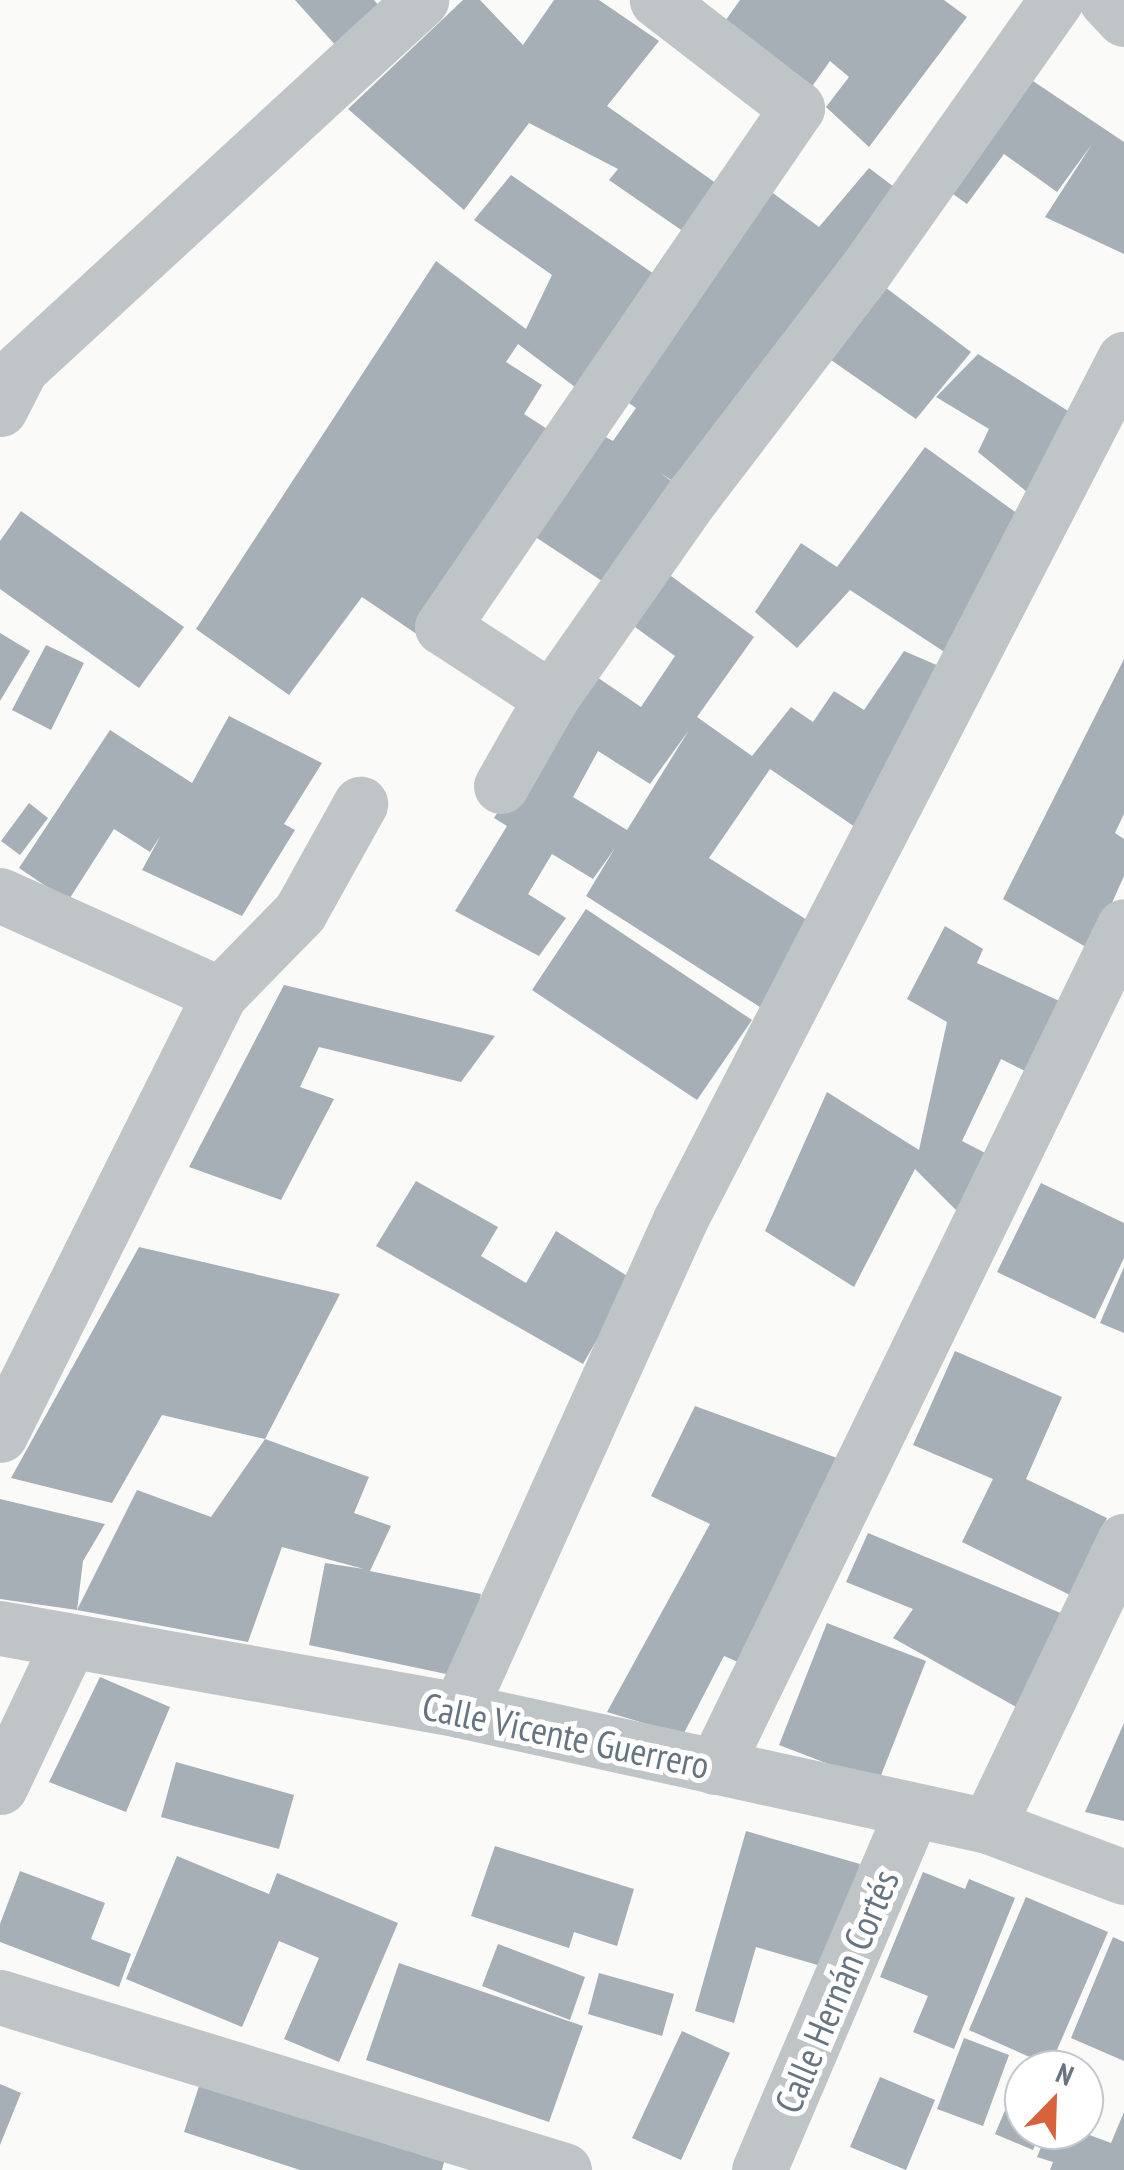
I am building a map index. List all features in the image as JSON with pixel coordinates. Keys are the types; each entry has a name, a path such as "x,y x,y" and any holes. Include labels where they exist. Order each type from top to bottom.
{"street":[{"path":"0,409 22,368 421,0"},
{"path":"552,698 442,627 797,108 658,0"},
{"path":"501,786 552,698 1056,0"},
{"path":"1106,0 1124,19"},
{"path":"459,1710 680,1220 1124,359"},
{"path":"0,1435 220,994 300,912 360,804"},
{"path":"0,894 220,994"},
{"path":"715,1767 1124,926"},
{"path":"988,1826 1124,1541"},
{"name":"Calle Vicente Guerrero","path":"0,1628 459,1710 988,1826 1124,1877"},
{"path":"0,1787 69,1642"},
{"name":"Calle Hernán Cortés","path":"778,2164 912,1812"},
{"path":"0,1998 564,2170"}],"building":[{"path":"295,0 374,0 381,8 337,47"},
{"path":"463,0 480,0 523,45 554,0 599,0 659,41 607,106 720,186 687,234 609,180 618,169 529,123 464,210 348,109"},
{"path":"740,0 944,0 967,17 869,147 826,107 849,77 830,61 806,95 716,34"},
{"path":"1021,73 1124,142 1124,254 1045,217 1092,144 1057,192 1004,154 967,204 943,187"},
{"path":"869,168 906,196 686,490 659,472 682,489 611,587 534,536 598,433 613,441 636,408 610,390 766,188 819,227"},
{"path":"511,175 654,274 575,387 518,344 506,362 542,385 524,414 555,434 424,639 362,597 289,695 196,629 436,261 526,329 552,275 474,220"},
{"path":"873,278 971,352 916,419 818,351"},
{"path":"978,354 1076,416 1027,492 978,452 989,429 936,397"},
{"path":"925,447 1018,514 946,653 850,590 797,648 755,612 801,543 837,567"},
{"path":"21,511 184,627 139,688 0,589 0,541"},
{"path":"667,573 754,637 697,717 752,756 791,707 813,722 834,691 864,710 904,651 939,666 861,831 770,769 709,858 815,925 763,1009 586,896 615,848 593,879 552,854 528,894 566,918 539,956 455,911 507,826 494,818 588,671 641,707 675,656 635,627","holes":["689,730 627,830 573,797 598,751 650,784"]},
{"path":"0,633 30,651 0,701"},
{"path":"46,645 84,663 51,730 12,710"},
{"path":"1124,659 1124,814 1115,833 1124,839 1124,876 1091,950 1003,899"},
{"path":"229,716 322,763 284,824 295,830 242,916 142,870 161,835 150,852 114,829 68,901 19,868 110,730 192,783"},
{"path":"29,803 48,818 20,855 1,841"},
{"path":"586,909 752,1020 697,1100 532,990"},
{"path":"945,926 983,949 977,963 1068,1005 1033,1075 1001,1059 962,1141 993,1157 962,1216 915,1169 854,1287 765,1231 827,1092 919,1150 947,1022 907,999"},
{"path":"284,985 495,1036 461,1082 319,1047 300,1087 334,1099 281,1200 189,1167"},
{"path":"416,1181 498,1227 481,1256 526,1283 556,1231 632,1279 583,1364 376,1246"},
{"path":"1041,1183 1124,1223 1124,1258 1095,1319 997,1272"},
{"path":"139,1247 340,1294 265,1439 162,1415 112,1503 11,1478"},
{"path":"1124,1267 1124,1333 1100,1323"},
{"path":"955,1351 1062,1397 1026,1479 1107,1518 1070,1595 962,1542 993,1479 913,1445"},
{"path":"695,1406 837,1458 747,1666 724,1656 683,1735 607,1712 710,1524 651,1496"},
{"path":"265,1439 369,1477 354,1513 391,1526 370,1571 481,1594 465,1678 309,1645 325,1563 364,1569 282,1547 248,1642 77,1610 137,1490 211,1517"},
{"path":"0,1499 105,1524 83,1561 77,1610 0,1599"},
{"path":"868,1533 1068,1616 1018,1708 893,1638 913,1609 846,1582"},
{"path":"827,1623 926,1661 878,1783 779,1745"},
{"path":"100,1677 170,1707 126,1812 49,1782"},
{"path":"1124,1723 1124,1821 1085,1812"},
{"path":"176,1762 294,1795 279,1849 161,1817"},
{"path":"746,1831 860,1864 831,1969 756,1947 734,2023 695,2011"},
{"path":"495,1846 634,1889 617,1946 574,1932 569,1948 471,1916"},
{"path":"177,1856 269,1894 277,1873 398,1923 339,2062 284,2039 319,1958 279,1941 242,2027 126,1979"},
{"path":"20,1871 105,1903 91,1939 131,1954 119,1987 0,1942 0,1924"},
{"path":"923,1872 965,1889 969,1879 1015,1898 954,2049 913,2032 928,1996 880,1977"},
{"path":"1026,1897 1108,1932 1057,2050 1014,2050 969,2030"},
{"path":"1113,1937 1124,1942 1124,2061 1071,2038"},
{"path":"498,1944 585,1977 570,2020 482,1986"},
{"path":"399,1963 583,2026 549,2122 366,2060"},
{"path":"599,1973 674,1994 662,2036 588,2014"},
{"path":"682,2031 730,2053 681,2160 632,2138"},
{"path":"964,2038 1004,2053 1004,2069 983,2126 937,2109"},
{"path":"202,2077 445,2158 442,2170 300,2170 184,2132"},
{"path":"880,2077 935,2100 906,2170 850,2147"},
{"path":"0,2084 21,2093 0,2145"},
{"path":"1124,2112 1124,2170 1050,2170 1053,2162 1037,2157 1040,2150 1104,2150 1104,2140 1111,2143"},
{"path":"1004,2113 1004,2138 995,2134"}]}
